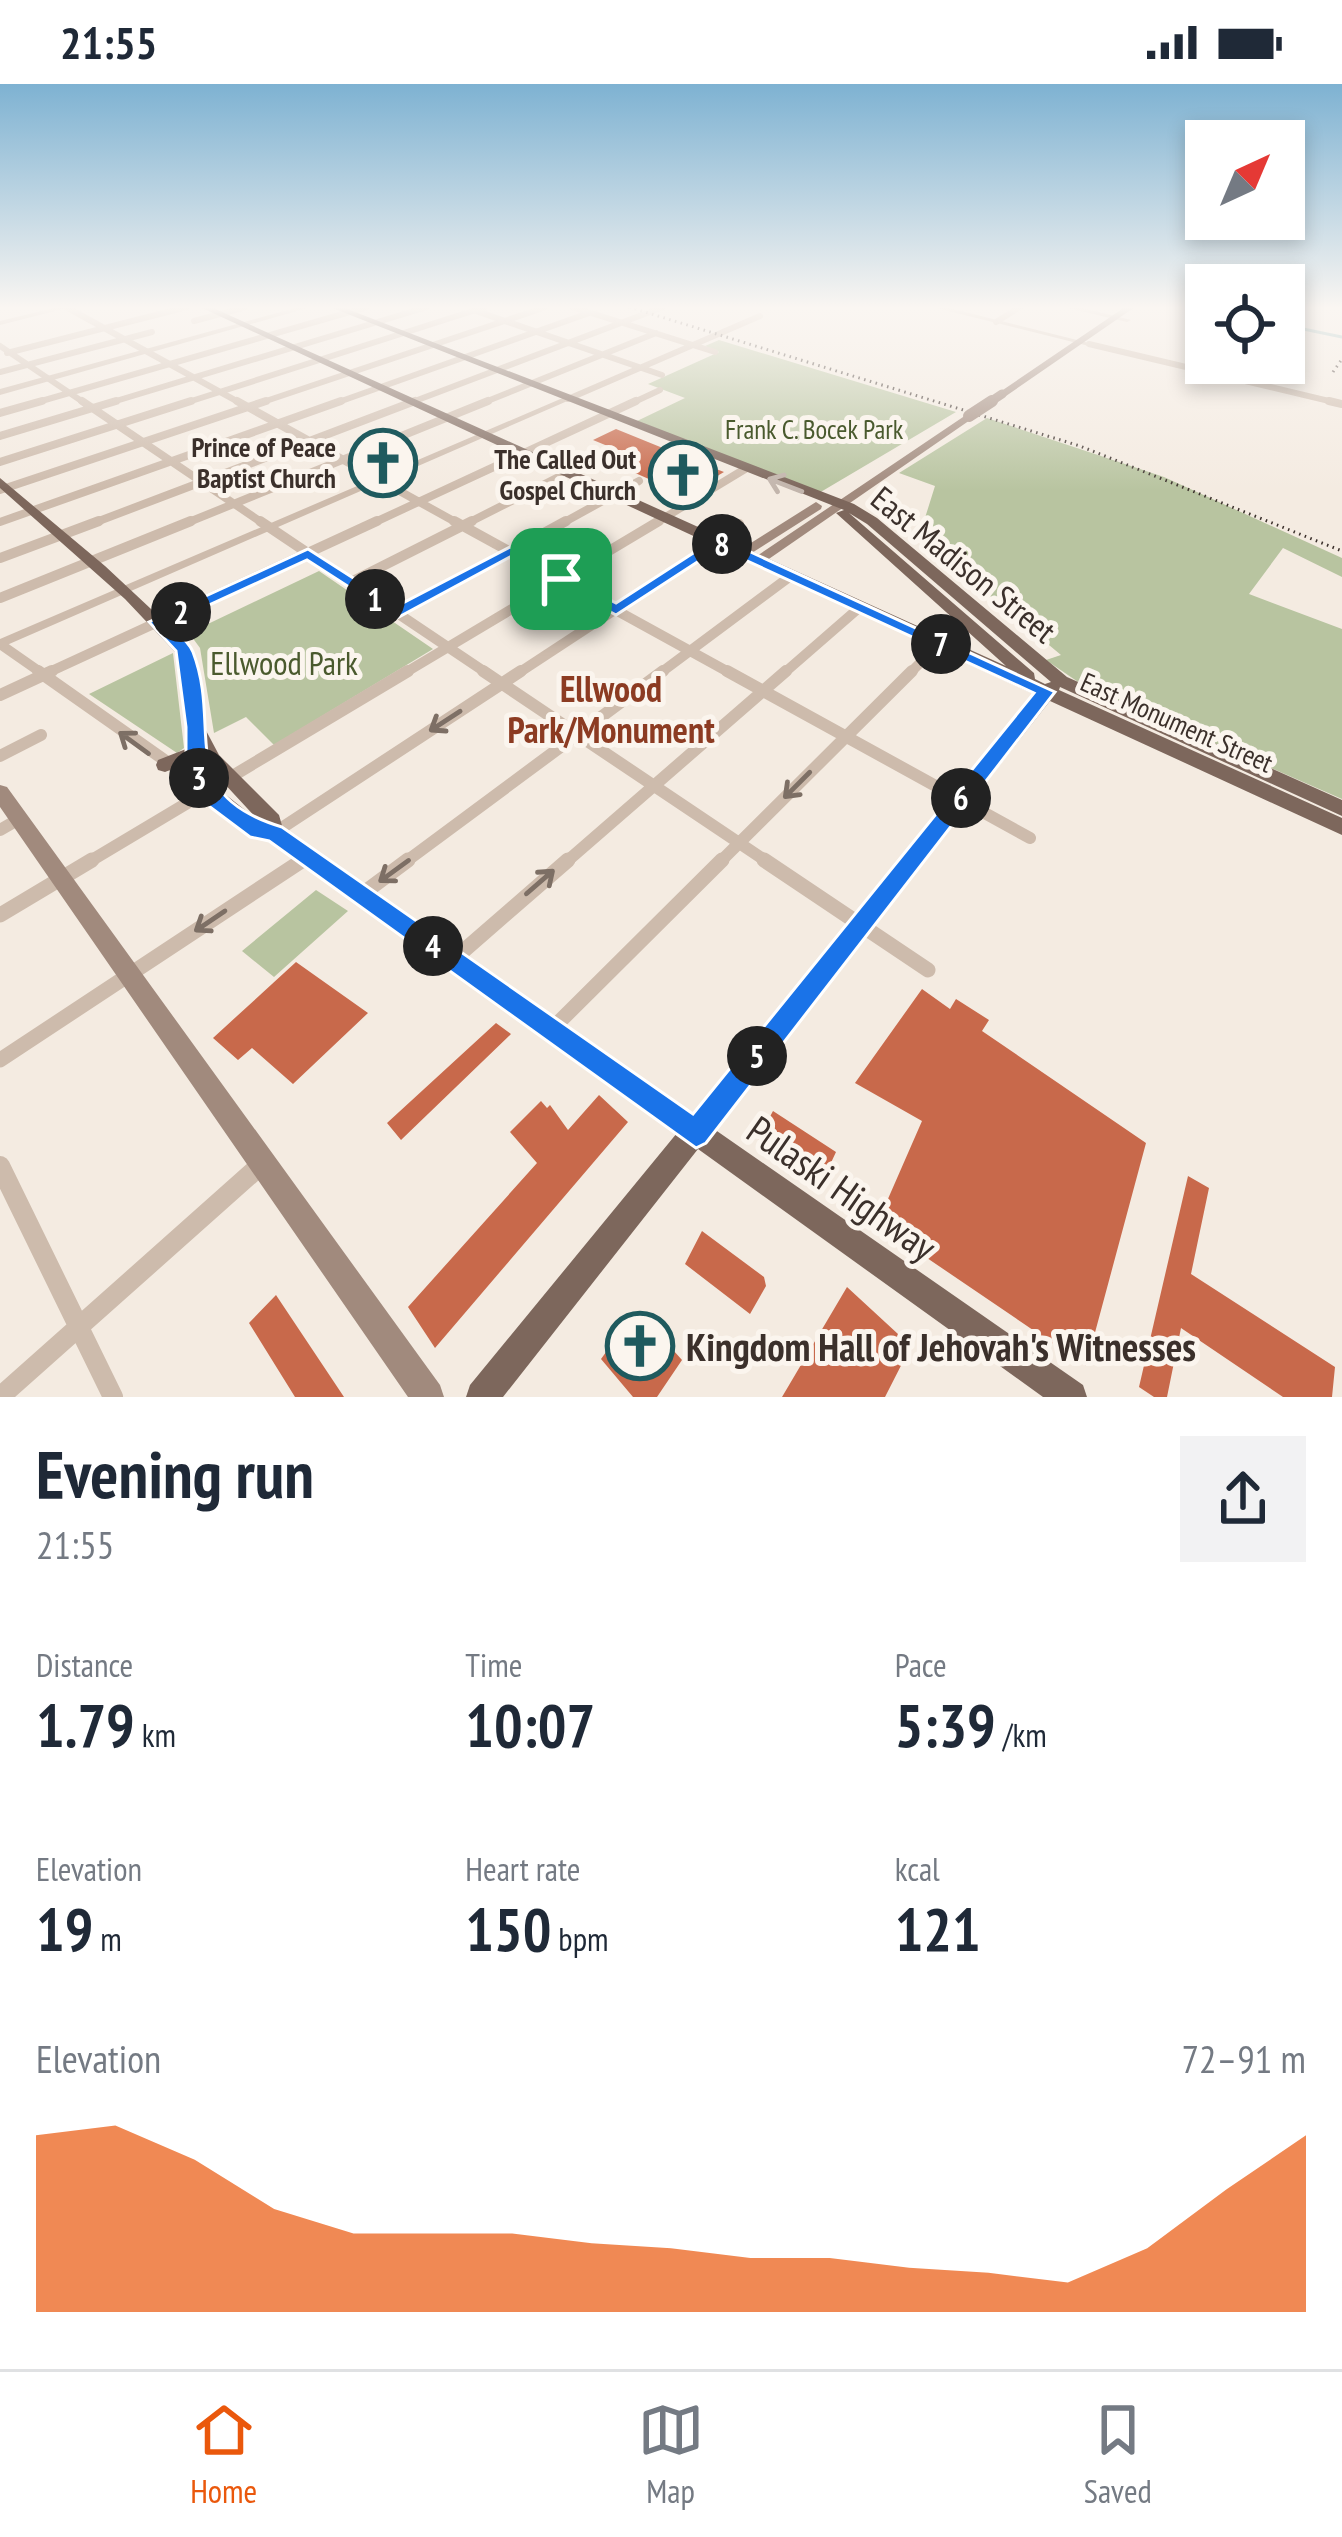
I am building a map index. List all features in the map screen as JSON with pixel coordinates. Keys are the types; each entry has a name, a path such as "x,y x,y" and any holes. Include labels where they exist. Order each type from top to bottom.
{"main road":[{"name":"East Monument Street","path":"337,368 940,643 1342,808"},
{"name":"East Madison Street","path":"490,368 834,504 1053,686"},
{"path":"750,557 1042,368"},
{"path":"2,487 184,650 196,727 193,753 208,791 226,791 243,805 256,806"},
{"path":"482,1397 1053,686"},
{"name":"East Monument Street","path":"1053,686 1342,826"},
{"name":"Pulaski Highway","path":"196,727 229,778 272,821 274,833"},
{"path":"166,765 193,753"},
{"name":"Pulaski Highway","path":"208,791 257,831 274,833 1071,1397"},
{"path":"0,792 10,824 61,878 428,1397"}],"street":[{"path":"33,368 928,970"},
{"path":"0,392 88,368"},
{"path":"0,413 154,368"},
{"path":"177,368 1030,838"},
{"path":"0,436 226,368"},
{"path":"0,462 294,368"},
{"path":"2,487 366,368"},
{"path":"0,522 433,368"},
{"path":"0,558 500,368"},
{"path":"0,598 570,368"},
{"path":"0,644 640,368"},
{"path":"642,368 662,375"},
{"path":"1193,368 1342,404"},
{"path":"0,695 660,390"},
{"path":"351,582 592,460"},
{"path":"0,915 745,469"},
{"path":"397,613 639,481"},
{"path":"274,833 739,524"},
{"path":"361,895 791,575"},
{"path":"453,960 860,607"},
{"path":"551,1030 940,643"},
{"name":"Pulaski Highway","path":"0,644 208,791"},
{"path":"0,757 41,736"},
{"path":"0,1060 307,856"},
{"path":"0,1396 262,1163"},
{"path":"0,1166 113,1397"}],"green space":[{"name":"Frank C. Bocek Park","path":"683,368 812,368 956,412 819,493 637,421 685,398 648,384"},
{"path":"987,418 1164,477 1342,558 1342,577 1283,548 1249,594 1342,629 1342,799 1084,686 1046,660 1061,655 919,537 935,486 899,473"},
{"name":"Ellwood Park","path":"319,571 433,649 274,745 246,717 214,733 200,648 189,633"},
{"name":"Ellwood Park","path":"173,653 184,748 177,753 89,694"},
{"path":"316,890 348,911 274,977 242,951"}],"building":[{"path":"616,429 724,472 685,495 599,457 597,453 610,447 593,440"},
{"path":"296,962 368,1013 293,1084 252,1048 238,1060 213,1038"},
{"path":"922,989 950,1009 956,999 989,1020 982,1031 1146,1143 1086,1366 877,1224 922,1121 855,1083"},
{"path":"496,1023 511,1034 401,1140 387,1123"},
{"path":"599,1095 628,1122 435,1348 408,1307 537,1163 510,1132 541,1101 547,1108 550,1105 568,1130"},
{"path":"773,1111 836,1152 822,1182 758,1139"},
{"path":"1188,1176 1209,1188 1191,1274 1335,1367 1332,1397 1283,1397 1181,1328 1167,1397 1154,1397 1139,1387"},
{"path":"702,1231 764,1277 766,1286 750,1314 685,1264"},
{"path":"847,1287 911,1346 885,1397 782,1397"},
{"path":"276,1295 344,1397 295,1397 249,1323"},
{"name":"Kingdom Hall of Jehovah's Witnesses","path":"647,1321 682,1360 657,1397 633,1397 601,1359 628,1322 638,1333"}],"railway":[{"path":"828,368 1080,446 1342,551"},
{"path":"1333,372 1336,368"}],"place":[{"name":"Prince of Peace Baptist Church","path":"383,463"},
{"name":"The Called Out Gospel Church","path":"683,475"},
{"name":"Kingdom Hall of Jehovah's Witnesses","path":"640,1346"}],"district":[{"name":"Ellwood Park/Monument","path":"611,708"}],"route":[{"path":"718,542 1046,692 696,1133 274,833 257,831 217,802 196,770 196,727 184,650 157,622 308,554 397,613 510,551 561,579 616,610 718,542"}]}
